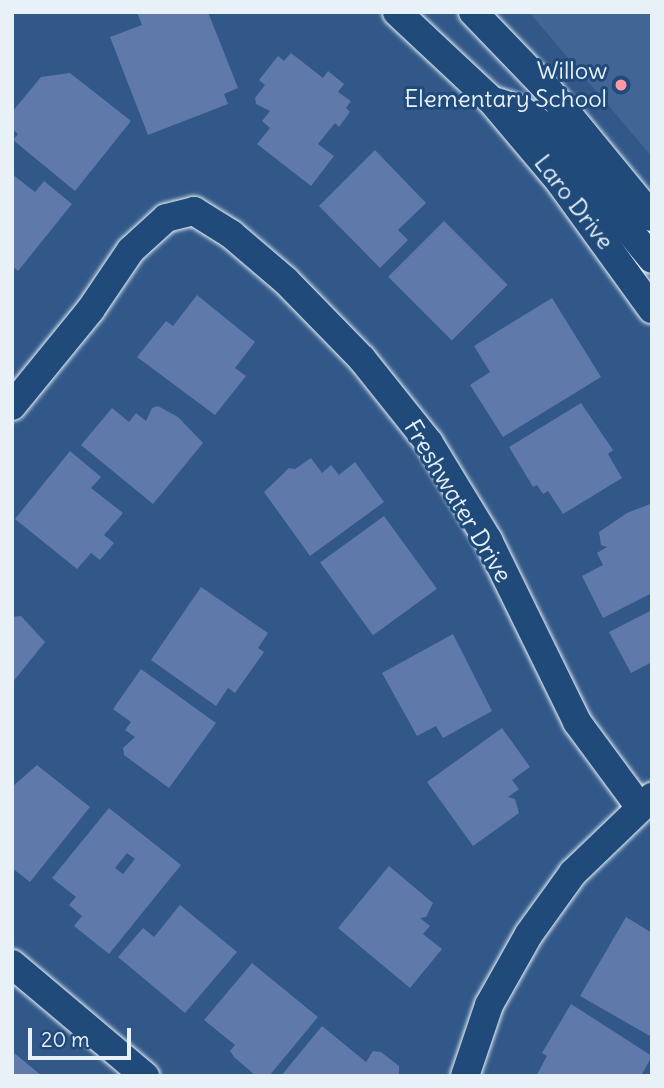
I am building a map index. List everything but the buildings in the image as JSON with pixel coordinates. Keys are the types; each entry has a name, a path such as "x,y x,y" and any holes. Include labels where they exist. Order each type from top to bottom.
{"street":[{"name":"Laro Drive","path":"397,12 491,100 576,203 652,309"},
{"name":"Laro Drive","path":"473,12 550,91 652,217"},
{"name":"Laro Drive","path":"491,100 521,110 544,126 652,259"},
{"name":"Freshwater Drive","path":"12,405 90,309 131,250 166,218 194,211 231,234 286,281 362,359 429,443 488,540 578,722 645,802"},
{"path":"465,1076 489,1005 529,934 573,873 645,802"},
{"path":"12,964 145,1076"}],"shaded area":[{"name":"Willow Elementary School","path":"529,12 652,12 652,157"}],"place":[{"name":"Willow Elementary School","path":"621,85"}]}
